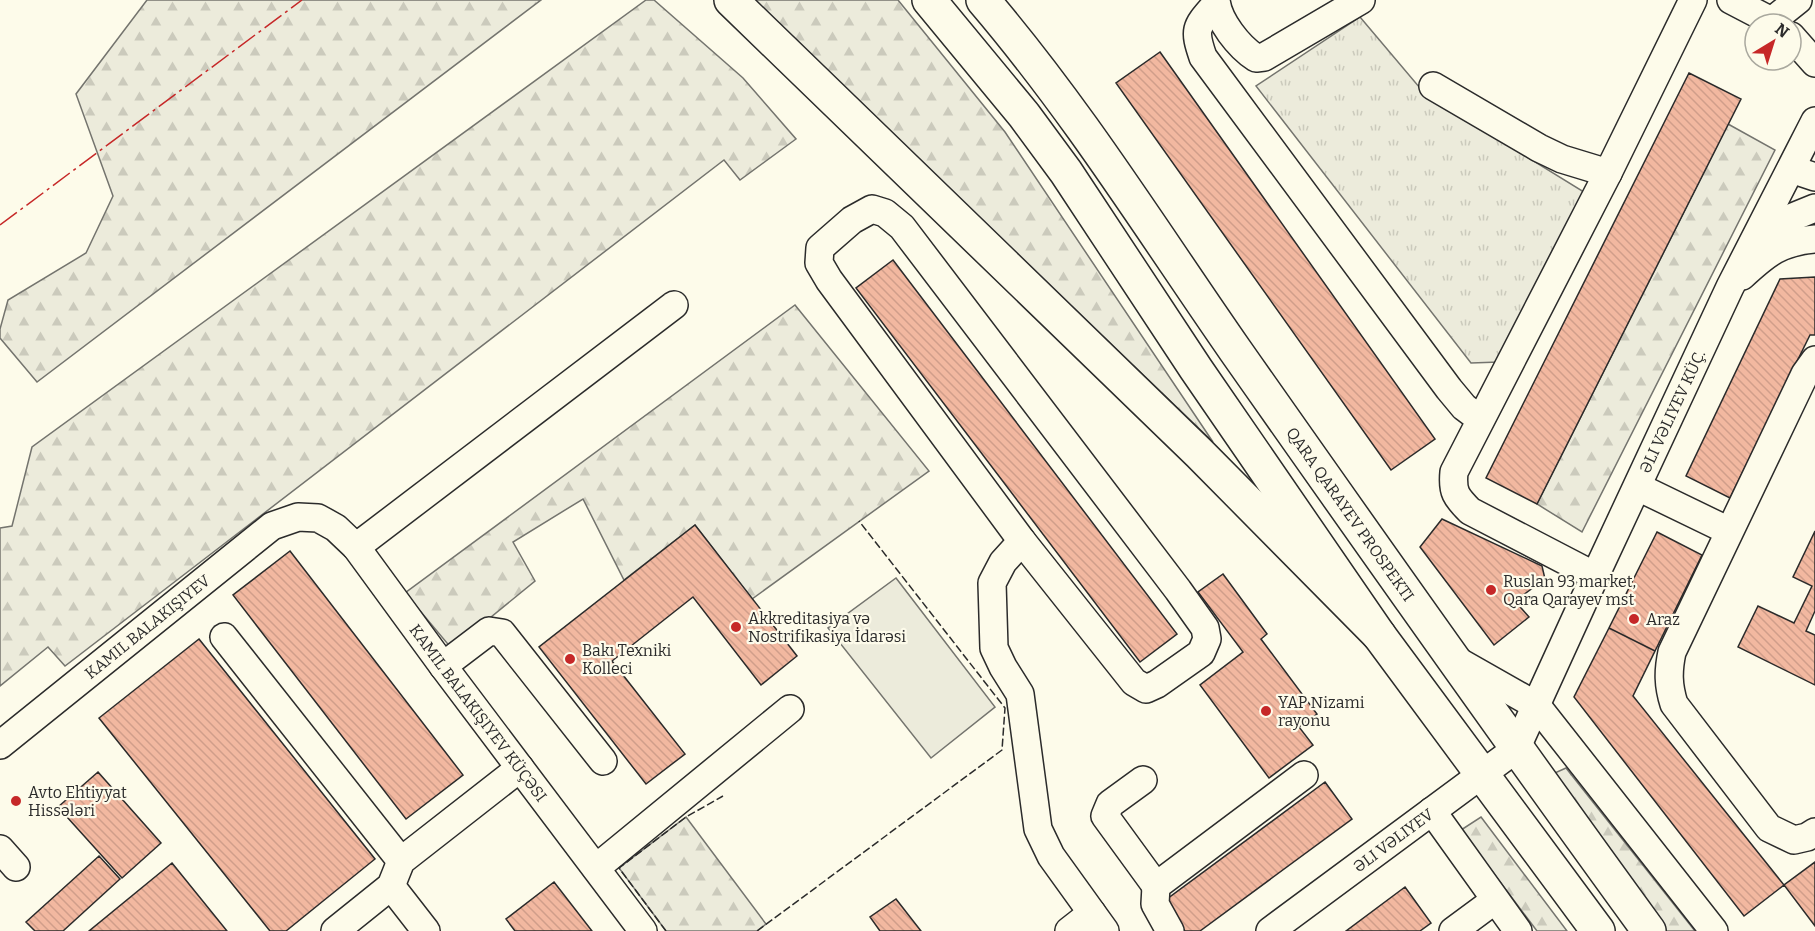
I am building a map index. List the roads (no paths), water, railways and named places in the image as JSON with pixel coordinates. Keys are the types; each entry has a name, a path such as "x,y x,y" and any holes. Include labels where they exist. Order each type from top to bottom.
{"main road":[{"path":"731,0 1199,453 1379,635"},
{"path":"929,0 1024,115 1066,172 1196,369 1379,635 1598,931"},
{"name":"QARA QARAYEV PROSPEKTI","path":"983,0 1058,92 1098,147 1233,346 1451,658 1649,931"}],"street":[{"path":"1216,2 1226,25 1248,53 1256,58 1264,57 1361,0"},
{"path":"1595,576 1470,512 1452,488 1454,472 1608,173 1693,0"},
{"path":"1731,0 1753,12"},
{"path":"1216,2 1197,29 1196,37 1203,57 1449,389 1464,407 1480,419"},
{"path":"1803,51 1815,63"},
{"path":"1433,86 1539,148 1562,159 1608,173"},
{"name":"ƏLI VƏLIYEV KÜÇ.","path":"1516,749 1730,287 1753,242 1803,173 1815,120"},
{"path":"1753,242 1784,221 1815,208"},
{"path":"872,209 885,213 902,227 1178,590 1205,628 1207,639 1201,652 1157,684 1146,689 1134,682 1022,541 829,280 819,263 820,248 852,220 872,209"},
{"path":"1730,287 1764,255 1797,241 1815,239"},
{"path":"356,547 675,305"},
{"path":"1815,360 1805,374 1729,531 1672,652 1668,669 1669,688 1674,704 1769,828 1794,840 1807,837 1815,832"},
{"path":"1638,487 1729,531"},
{"name":"KAMIL BALAKIŞIYEV KÜÇƏSI","path":"298,517 318,518 336,528 356,547 644,931"},
{"name":"KAMIL BALAKIŞIYEV","path":"0,745 272,526 298,517"},
{"path":"1022,541 1003,562 992,583 994,648 1020,694 1038,829 1051,856 1098,922 1069,931"},
{"path":"443,666 489,631 502,633 603,761"},
{"path":"224,637 401,861"},
{"path":"1451,658 1537,706 1714,931"},
{"path":"596,868 790,709"},
{"name":"ƏLI VƏLIYEV","path":"1270,931 1516,749"},
{"path":"334,931 391,886 401,861 520,768"},
{"path":"1156,886 1304,775"},
{"path":"1143,780 1110,804 1105,816 1156,886 1155,904 1170,931"},
{"path":"1432,811 1518,931"},
{"path":"391,886 426,931"},
{"path":"1453,931 1495,900"}],"place":[{"name":"Ruslan 93 market, Qara Qarayev mst","path":"1491,590"},
{"name":"Araz","path":"1634,619"},
{"name":"Akkreditasiya və Nostrifikasiya İdarəsi","path":"736,627"},
{"name":"Bakı Texniki Kolleci","path":"570,659"},
{"name":"YAP Nizami rayonu","path":"1266,711"},
{"name":"Avto Ehtiyyat Hissәlәri","path":"16,801"}]}
